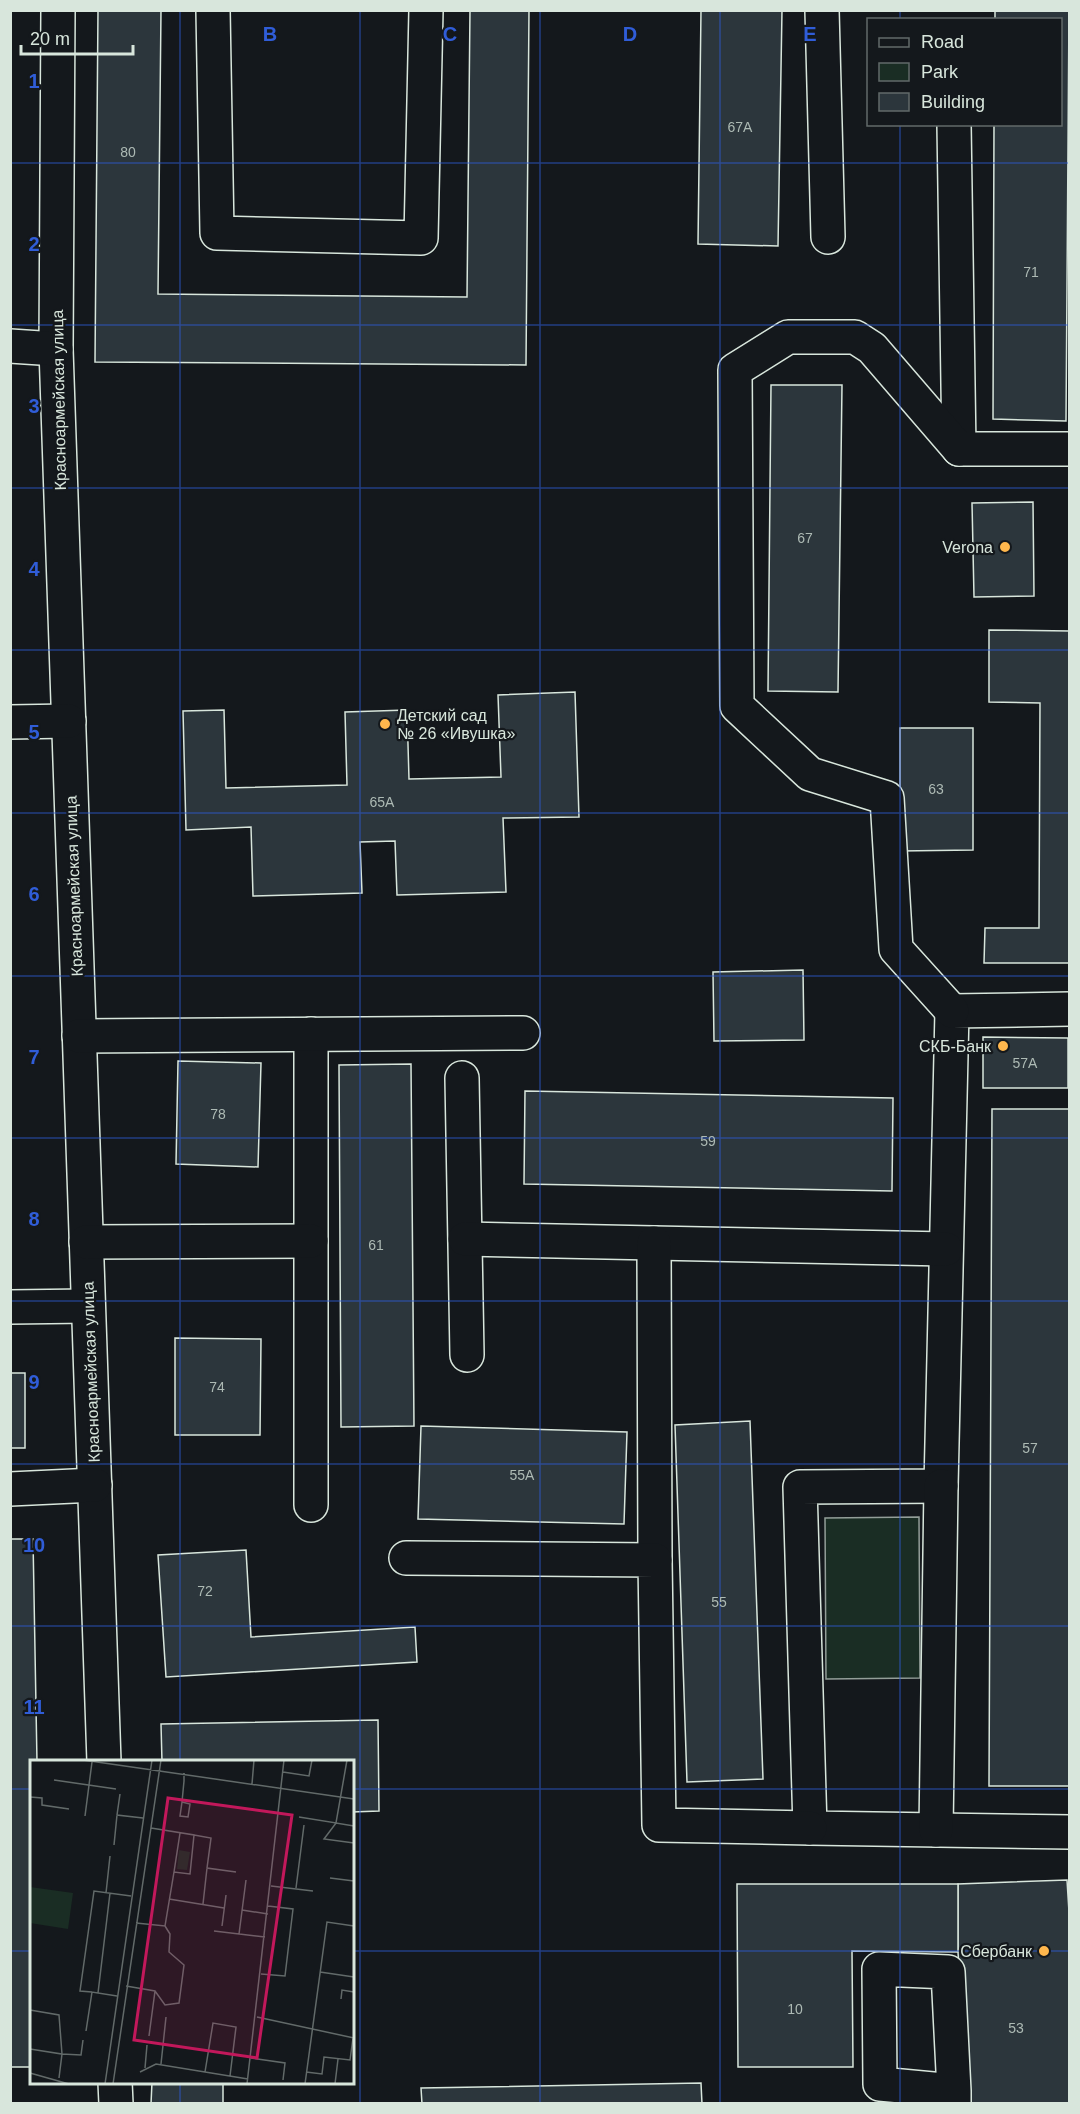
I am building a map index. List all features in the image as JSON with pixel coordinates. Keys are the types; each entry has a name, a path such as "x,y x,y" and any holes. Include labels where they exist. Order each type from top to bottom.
{"street":[{"name":"Красноармейская улица","path":"58,10 56,349 104,1760"},
{"path":"213,10 217,233 421,238 426,10"},
{"path":"822,10 828,237"},
{"path":"954,126 959,449"},
{"path":"936,1830 952,1011 896,949 887,798 810,774 737,706 735,370 788,337 855,337 872,348 959,449 1070,450"},
{"path":"10,346 56,349"},
{"path":"10,723 69,721"},
{"path":"952,1011 1070,1009"},
{"path":"79,1036 523,1033"},
{"path":"311,1034 311,1504"},
{"path":"462,1078 467,1355"},
{"path":"465,1239 946,1249"},
{"path":"86,1242 311,1241"},
{"path":"654,1243 659,1825 1070,1832"},
{"path":"10,1307 88,1306"},
{"path":"10,1489 95,1485"},
{"path":"810,1828 800,1486 941,1486"},
{"path":"406,1558 655,1560"},
{"path":"115,2084 116,2103"}],"green space":[{"path":"919,1517 920,1678 826,1679 825,1518"}],"building":[{"path":"98,10 161,10 158,294 467,297 470,10 529,10 526,365 95,362"},
{"path":"701,10 782,10 778,246 698,244"},
{"path":"995,10 1069,10 1066,421 993,419 994,126 1062,126 1062,18 995,18"},
{"path":"771,385 842,385 838,692 768,691"},
{"path":"1033,502 1034,596 974,597 972,503"},
{"path":"989,630 1070,631 1070,963 984,963 985,928 1039,928 1040,703 989,702"},
{"path":"575,692 579,817 503,818 506,892 397,895 395,841 360,842 362,893 253,896 251,827 186,830 183,711 224,710 226,788 347,785 345,712 407,710 409,779 501,777 498,695"},
{"path":"900,728 973,728 973,850 900,851"},
{"path":"803,970 804,1040 714,1041 713,972"},
{"path":"983,1037 1068,1038 1068,1088 983,1088"},
{"path":"178,1061 261,1063 258,1167 176,1164"},
{"path":"411,1064 414,1426 341,1427 339,1065"},
{"path":"525,1091 893,1098 892,1191 524,1184"},
{"path":"992,1109 1070,1109 1070,1786 989,1786"},
{"path":"175,1338 261,1339 260,1435 175,1435"},
{"path":"10,1373 25,1373 25,1448 10,1448"},
{"path":"750,1421 763,1779 687,1782 675,1425"},
{"path":"421,1426 627,1432 624,1524 418,1519"},
{"path":"10,1539 33,1539 37,1760 30,1760 30,2067 10,2067"},
{"path":"246,1550 251,1637 415,1627 417,1662 166,1677 158,1555"},
{"path":"378,1720 379,1811 354,1812 354,1760 162,1760 161,1724"},
{"path":"1067,1880 1070,1928 1070,2104 967,2104 958,1952 958,1884"},
{"path":"737,1884 958,1884 958,1952 852,1951 853,2067 738,2067"},
{"path":"701,2083 702,2104 422,2104 421,2088"},
{"path":"152,2084 223,2084 223,2104 151,2104"}],"place":[{"name":"Verona","path":"1005,547"},
{"name":"Детский сад № 26 «Ивушка»","path":"385,724"},
{"name":"СКБ-Банк","path":"1003,1046"},
{"name":"Сбербанк","path":"1044,1951"}]}
